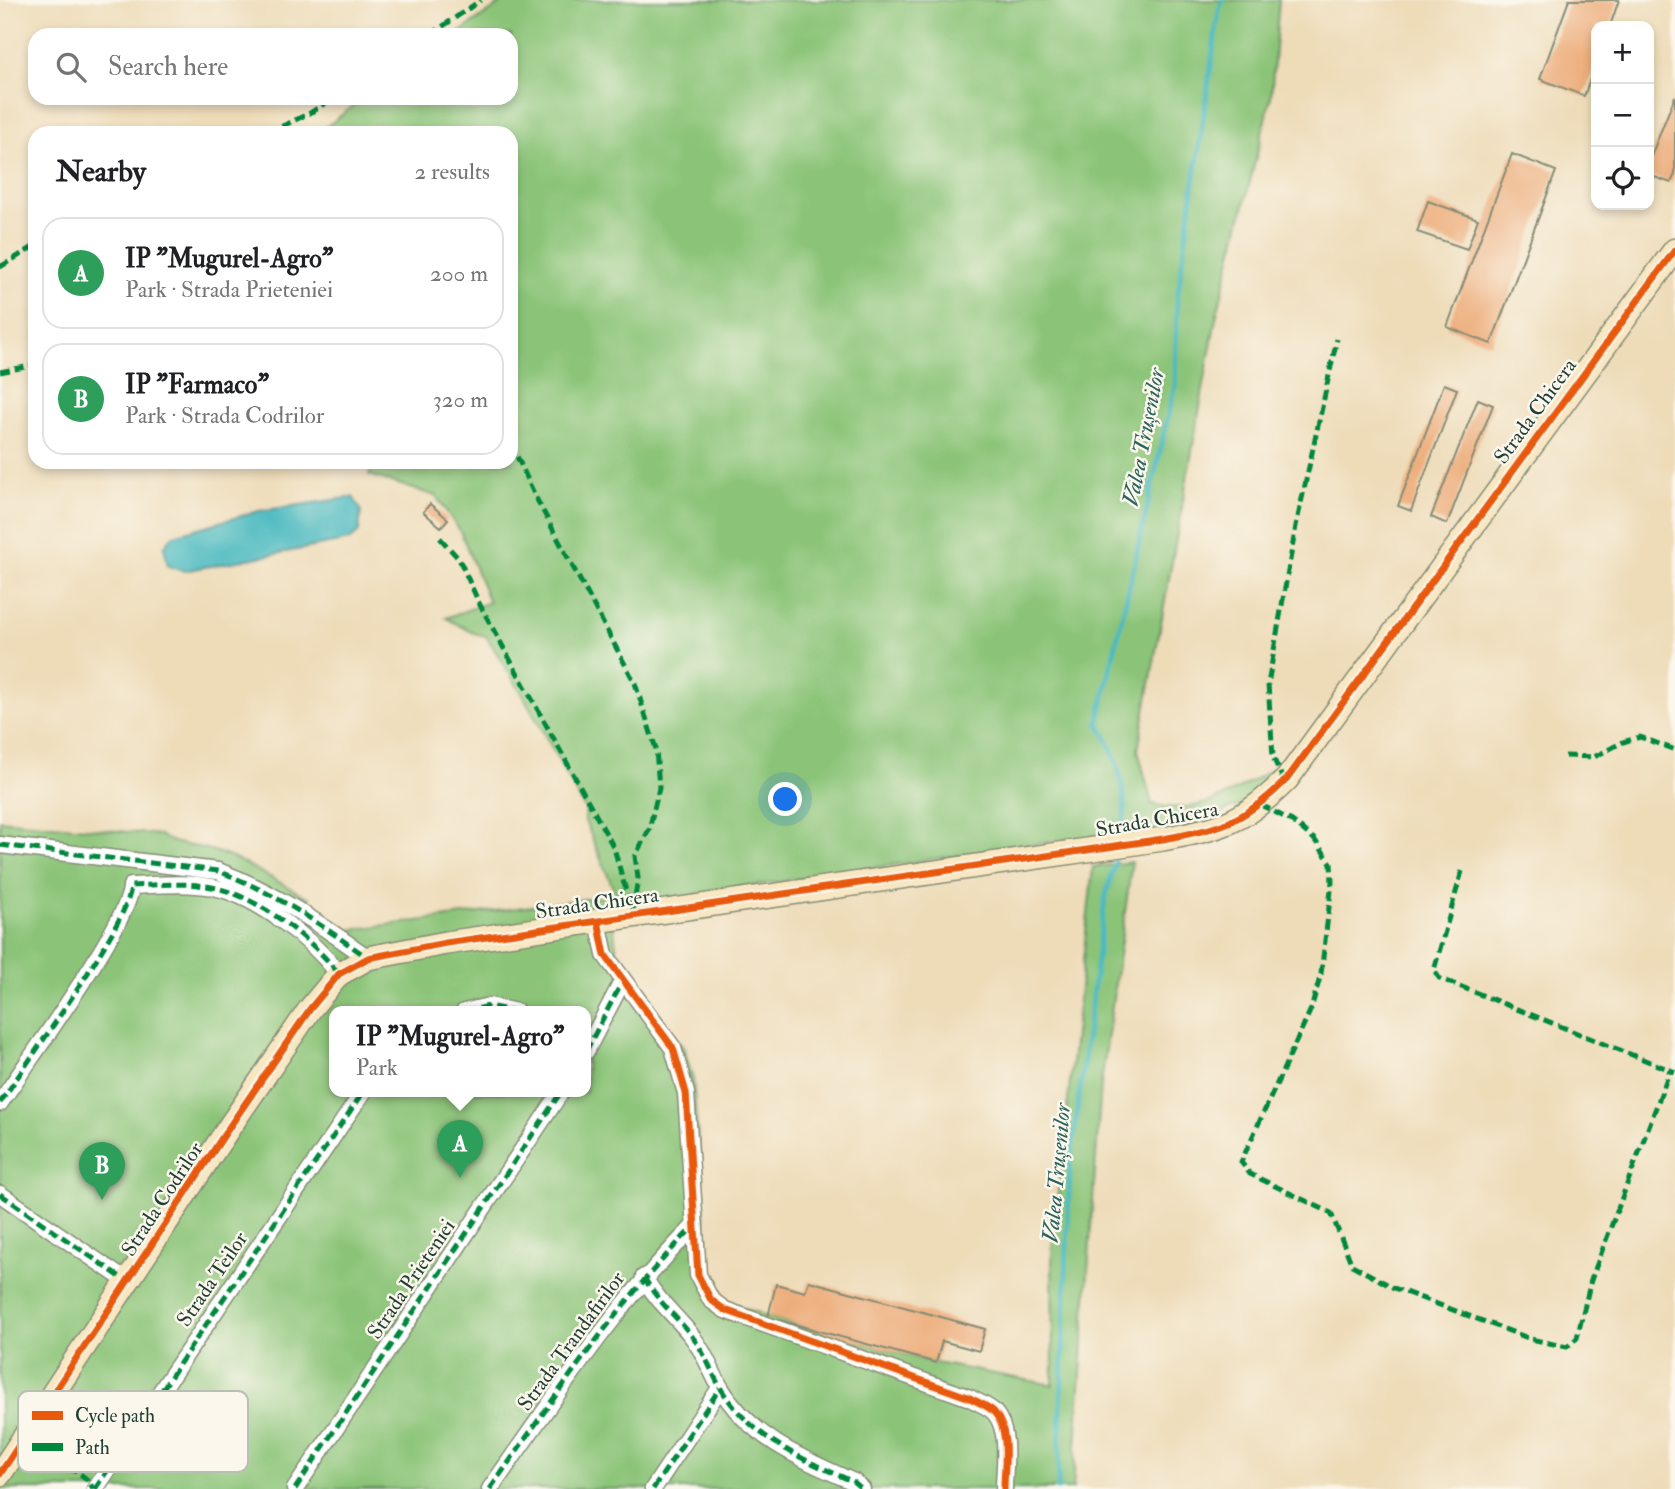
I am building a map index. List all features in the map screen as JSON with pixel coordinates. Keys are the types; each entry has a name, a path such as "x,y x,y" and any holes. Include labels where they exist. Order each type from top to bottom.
{"street":[{"name":"Strada Chicera","path":"368,958 598,921 1163,839 1218,829 1233,823 1261,805 1287,779 1675,250"},
{"path":"0,845 92,858 180,864 218,871 252,884 307,914 368,958"},
{"path":"0,1103 107,941 126,908 131,886 190,884 237,894 320,949 339,974"},
{"path":"598,921 605,955 622,982 661,1029 681,1067 686,1093 694,1226 701,1286 710,1300 726,1310 970,1398 994,1412 1002,1426 1005,1444 1004,1489"},
{"name":"Strada Codrilor","path":"56,1391 310,1009 339,974 368,958"},
{"path":"591,1032 622,982"},
{"name":"Strada Teilor","path":"161,1391 360,1097"},
{"name":"Strada Prieteniei","path":"295,1489 558,1097"},
{"path":"0,1194 129,1283"},
{"name":"Strada Trandafirilor","path":"490,1489 611,1317 644,1277 694,1226"},
{"path":"644,1277 654,1298 688,1331 701,1349 720,1388 750,1427 794,1455 854,1487"},
{"path":"653,1489 720,1388"},
{"name":"Strada Codrilor","path":"0,1474 18,1447"},
{"name":"Strada Teilor","path":"95,1489 106,1472"}],"green space":[{"path":"506,0 1279,0 1271,97 1216,318 1138,750 1152,804 1185,807 1216,800 1272,769 1263,787 1240,805 1187,827 1105,834 749,886 611,910 618,961 684,1049 693,1079 709,1276 724,1300 768,1317 936,1363 1053,1385 1052,1249 1093,867 1132,862 1101,1084 1073,1489 0,1489 0,820 160,835 176,843 221,853 310,898 307,905 349,930 616,895 585,821 585,809 522,693 486,636 474,633 446,618 489,602 461,533 436,496 369,475 372,469 518,469 518,126 327,126 355,105 518,105 518,28 466,28"}],"water":[{"path":"353,497 361,510 359,532 350,540 184,571 168,566 164,547 173,535 259,511"}],"building":[{"path":"1569,0 1619,0 1612,21 1591,21 1591,77 1584,96 1540,79"},
{"path":"1675,96 1675,174 1671,183 1654,177 1654,148"},
{"path":"1512,154 1556,171 1491,344 1447,327"},
{"path":"1428,201 1478,219 1467,249 1417,232"},
{"path":"1444,384 1457,389 1411,511 1398,506"},
{"path":"1478,399 1493,405 1447,524 1431,517"},
{"path":"430,504 448,519 441,527 423,512"},
{"path":"809,1281 985,1329 979,1351 942,1341 936,1363 768,1317 776,1284 805,1292"}],"waterway":[{"name":"Valea Trușenilor","path":"1122,832 1124,805 1120,776 1111,748 1098,723 1175,385 1177,299 1219,10 1223,0"},
{"name":"Valea Trușenilor","path":"1058,1489 1070,1165 1105,899 1115,862"}],"marked path":[{"path":"440,28 481,0"},
{"path":"283,126 322,105"},
{"path":"0,267 28,250"},
{"path":"1284,782 1273,757 1268,684 1296,526 1337,339"},
{"path":"0,372 28,366"},
{"path":"518,458 535,496 635,683 656,749 659,788 649,830 635,856 638,878 632,916"},
{"path":"440,538 459,559 480,605 614,848 631,909"},
{"path":"1565,756 1594,757 1623,742 1640,737 1675,750"},
{"path":"1261,805 1292,821 1314,839 1331,863 1332,882 1321,974 1311,1009 1241,1162 1250,1174 1331,1213 1352,1265 1394,1288 1531,1339 1567,1347 1577,1338 1591,1280 1670,1070"},
{"path":"0,845 218,871 277,899 368,958"},
{"path":"1462,871 1434,970 1439,978 1675,1072"},
{"path":"0,1103 96,960 126,904 131,886 202,885 247,899 299,933 339,974"},
{"path":"591,1041 622,982"},
{"path":"161,1391 360,1097"},
{"path":"295,1489 558,1097"},
{"path":"0,1194 129,1283"},
{"path":"490,1489 611,1321 694,1226"},
{"path":"644,1277 655,1294 694,1339 720,1387 746,1420 779,1445 854,1482 862,1489"},
{"path":"653,1489 720,1388"},
{"path":"77,1472 93,1489"},
{"path":"95,1489 106,1472"}],"cycle path":[{"path":"55,1391 310,1009 339,974 368,958 446,943 1163,839 1217,827 1257,805 1287,779 1675,250"},
{"path":"598,921 605,955 673,1048 686,1093 698,1275 711,1300 725,1310 970,1398 989,1408 999,1420 1005,1439 1004,1489"},
{"path":"0,1474 18,1447"}],"place":[{"name":"IP \"Mugurel-Agro\"","path":"460,1178"},
{"name":"IP \"Farmaco\"","path":"102,1200"}]}
